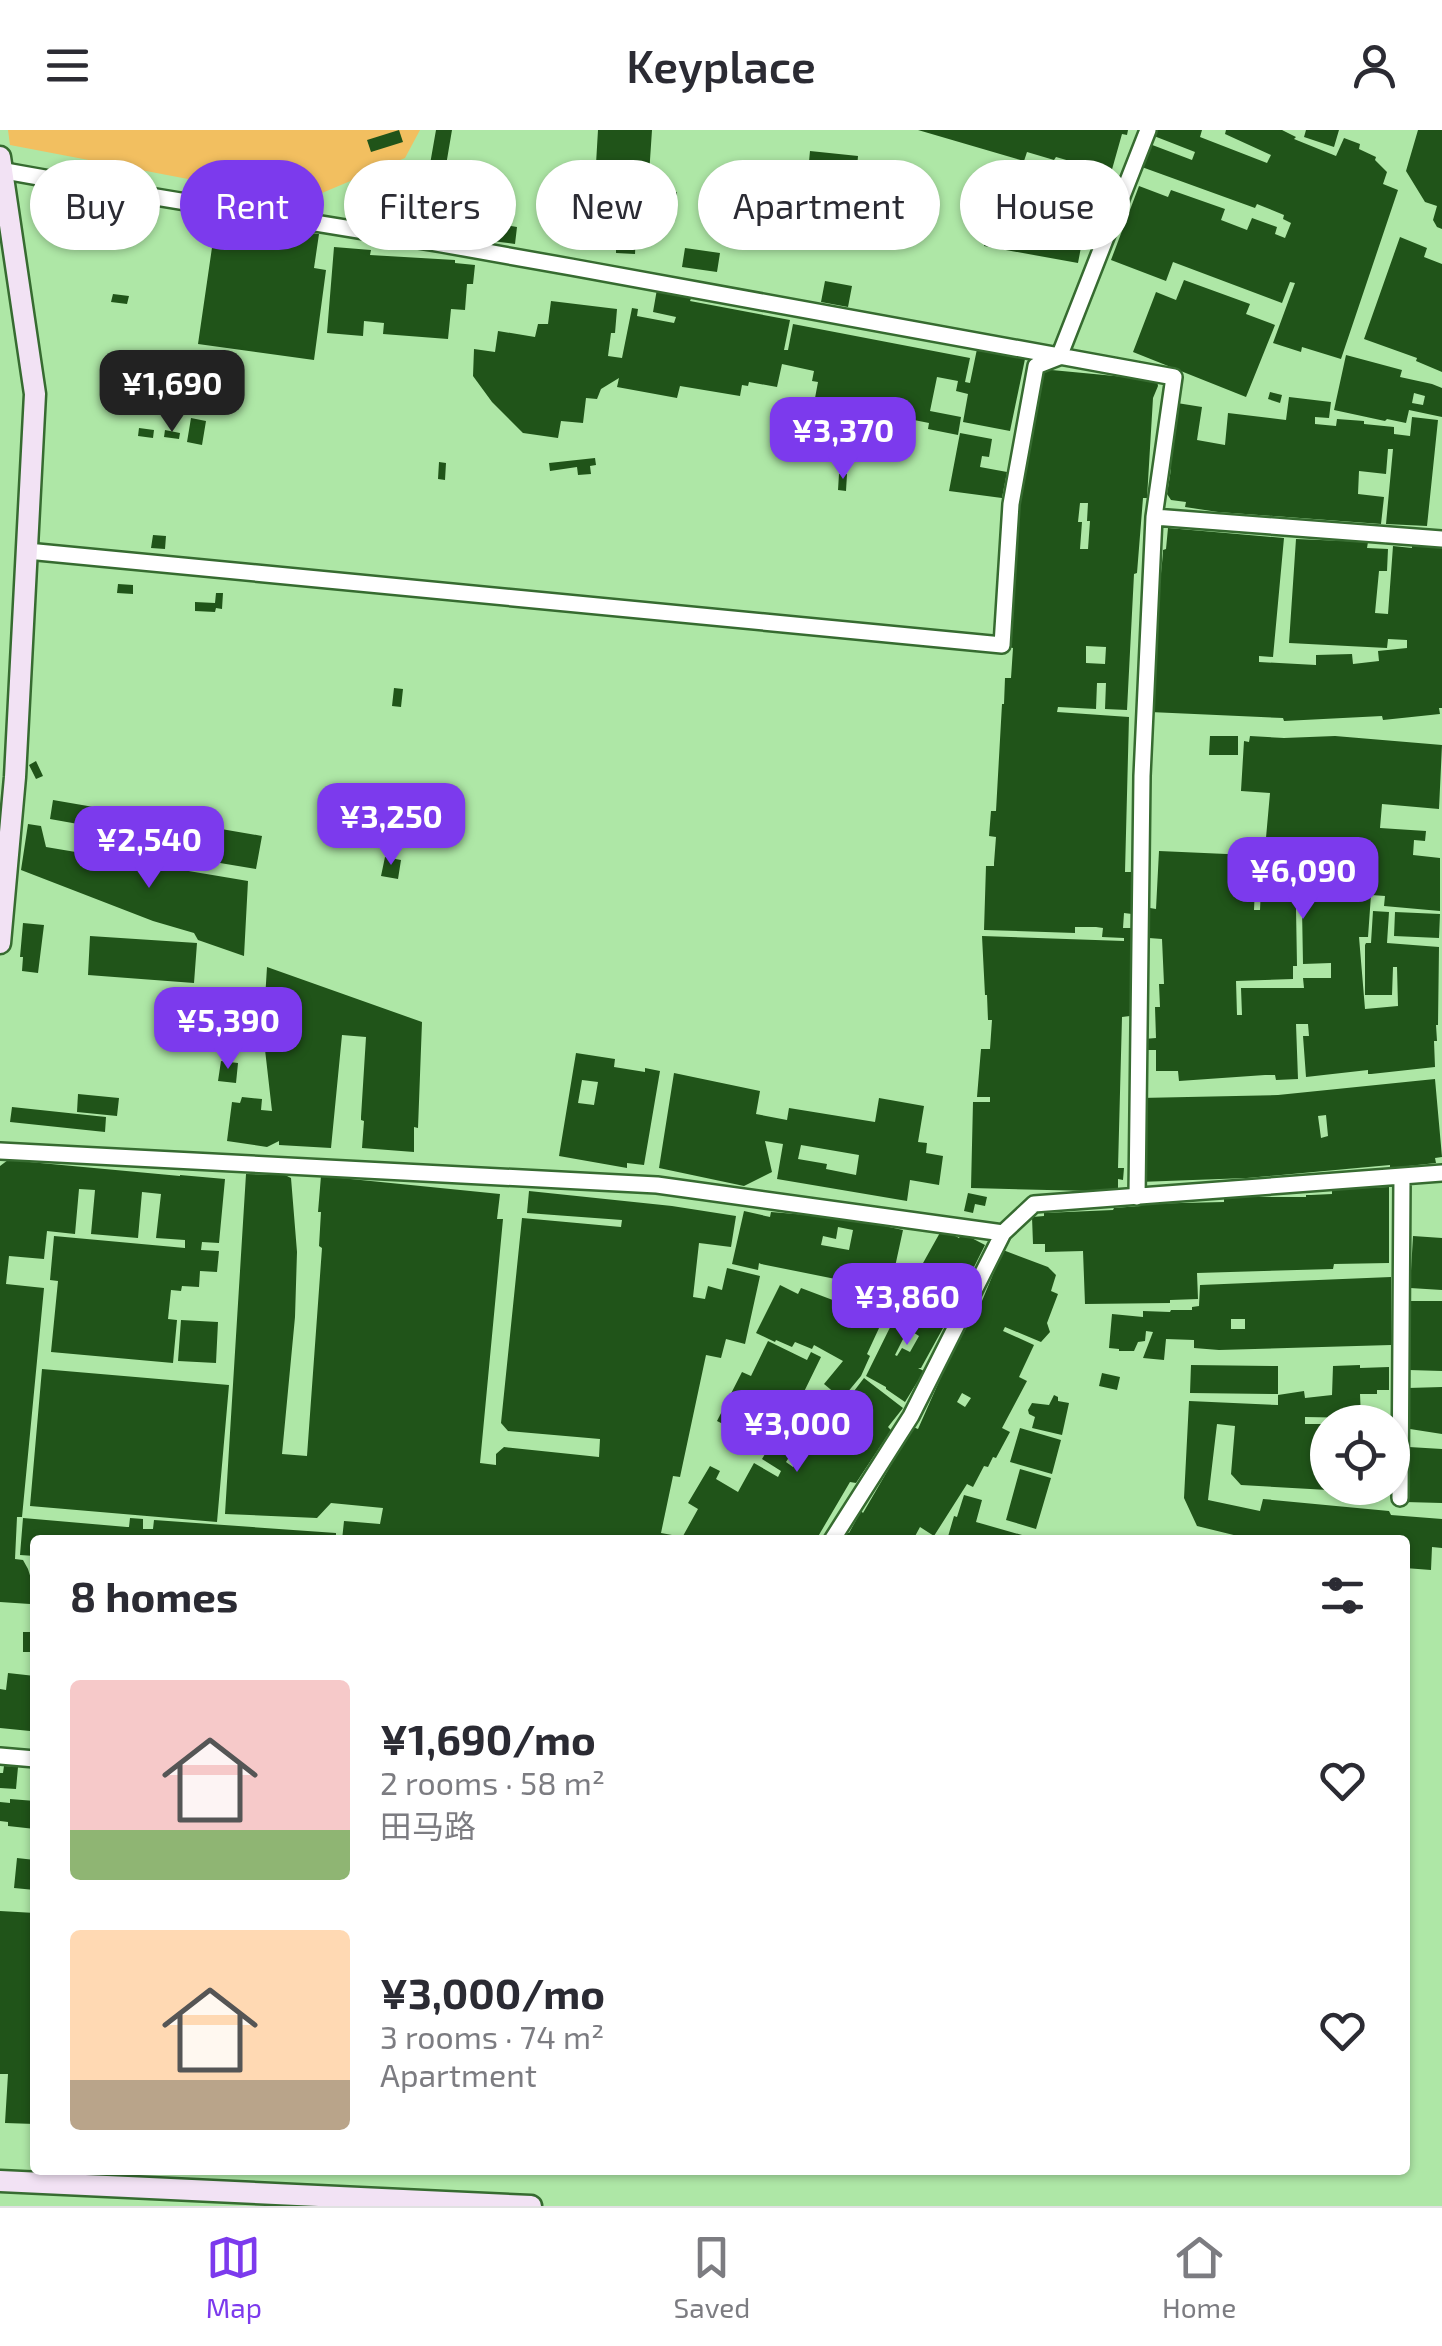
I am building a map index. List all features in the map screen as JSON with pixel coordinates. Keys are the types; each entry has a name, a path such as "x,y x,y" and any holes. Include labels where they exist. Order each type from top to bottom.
{"street":[{"path":"27,551 1002,645 1011,504 1036,366 1059,357 1148,130"},
{"path":"0,942 15,776 36,394 0,166 128,193 707,291 1174,377 1154,517 1142,776 1136,1197"},
{"path":"1154,517 1442,539"},
{"path":"0,1151 657,1186 1003,1233"},
{"path":"835,1535 911,1416 1003,1233 1034,1204 1442,1173"},
{"path":"1401,1405 1402,1177"},
{"path":"0,1756 30,1758"},
{"path":"0,2181 531,2206"}],"shaded area":[{"path":"8,130 420,130 400,160 344,160 344,184 324,192 324,160 180,160 180,177 160,174 160,160 88,160 10,145"}],"building":[{"path":"399,130 403,142 371,152 367,140"},
{"path":"436,130 452,130 447,160 431,160"},
{"path":"598,130 652,130 650,160 596,160"},
{"path":"918,130 1128,130 1127,135 1122,134 1115,160 1056,157 1054,160 1027,152 1021,160"},
{"path":"1156,130 1202,130 1200,137 1267,163 1271,155 1225,134 1226,130 1282,130 1336,156 1344,138 1360,144 1359,149 1376,157 1387,172 1383,184 1398,190 1341,359 1273,343 1295,283 1290,282 1282,303 1173,262 1166,281 1111,260 1115,250 1130,250 1130,210 1139,186 1168,197 1171,190 1225,209 1221,220 1247,230 1252,218 1277,227 1275,234 1285,238 1291,223 1283,219 1284,215 1257,204 1255,208 1139,166 1147,143 1192,160 1195,152 1154,136"},
{"path":"1306,130 1339,130 1334,147 1304,137"},
{"path":"1418,130 1442,130 1442,229 1433,220 1437,206 1425,202 1406,171"},
{"path":"810,151 858,156 858,160 809,160"},
{"path":"1400,237 1427,248 1424,257 1442,264 1442,372 1416,361 1417,358 1364,339"},
{"path":"334,247 371,250 370,255 455,260 475,265 473,284 467,284 465,310 451,309 448,339 383,334 384,323 364,321 363,336 327,333"},
{"path":"685,248 720,253 717,272 682,267"},
{"path":"212,250 317,250 314,268 326,270 314,360 198,344"},
{"path":"616,250 635,250 635,254"},
{"path":"1006,250 1080,250 1078,263"},
{"path":"1184,280 1250,304 1246,314 1275,325 1246,397 1133,352 1156,292 1176,300"},
{"path":"825,281 852,286 848,307 821,302"},
{"path":"657,289 692,296 690,301 790,320 784,350 788,350 793,324 970,358 965,382 970,383 977,349 1025,359 1010,431 963,422 968,394 956,391 958,381 937,377 930,411 961,417 958,435 928,429 929,423 899,417 900,413 870,407 867,424 835,418 838,402 815,398 818,382 812,381 814,371 782,364 777,387 749,382 748,386 742,385 740,396 680,386 677,398 617,387 619,378 601,389 597,399 586,398 583,423 561,421 558,438 523,433 473,376 474,349 495,352 498,331 535,337 538,324 548,324 551,301 617,309 608,356 622,358 632,308 638,309 637,316 674,323 676,317 653,312"},
{"path":"113,294 129,296 127,304 111,302"},
{"path":"1346,355 1402,370 1400,377 1442,388 1442,417 1409,410 1406,423 1334,410","holes":["1414,393 1425,396 1423,405 1412,403"]},
{"path":"1041,369 1157,380 1147,498 1143,498 1134,574 1127,710 1105,709 1106,683 1097,683 1096,709 1058,707 1057,712 1129,717 1125,872 1133,872 1132,914 1124,913 1123,928 1132,928 1130,1016 1122,1017 1118,1168 1124,1168 1118,1189 971,1188 973,1102 990,1102 990,1097 977,1097 981,1049 990,1049 992,1020 988,1020 985,995 982,936 1124,941 1102,937 1103,928 1096,927 1075,927 1075,933 984,930 986,866 994,866 996,837 989,836 991,811 996,811 1002,704 1005,678 1011,678 1013,648 1008,647 1017,544 1014,542","holes":["1080,503 1088,503 1088,549 1080,549","1086,646 1106,647 1105,664 1086,663"]},
{"path":"1270,392 1282,395 1280,403 1268,399"},
{"path":"1289,397 1331,402 1329,418 1315,417 1315,424 1336,426 1337,419 1364,421 1394,427 1394,434 1410,436 1412,417 1438,420 1427,526 1386,524 1393,449 1388,449 1386,474 1359,471 1358,494 1384,497 1381,524 1218,512 1185,507 1186,502 1171,500 1167,494 1171,469 1166,469 1177,403 1202,407 1197,440 1225,445 1228,413 1286,420"},
{"path":"191,418 206,421 202,445 187,442"},
{"path":"139,428 154,430 153,438 138,436"},
{"path":"165,430 180,433 179,439 164,437"},
{"path":"960,433 992,439 989,457 982,456 980,467 1007,472 1002,498 949,491"},
{"path":"595,458 591,474 578,475 577,467 550,471 549,463"},
{"path":"439,462 446,463 445,480 438,479"},
{"path":"839,474 847,474 846,491 838,490"},
{"path":"1168,528 1284,538 1273,657 1259,656 1259,662 1316,665 1316,655 1352,654 1353,664 1379,661 1378,651 1407,648 1407,640 1388,639 1387,648 1289,643 1296,539 1368,542 1367,548 1388,549 1387,571 1379,571 1375,613 1388,614 1393,546 1412,548 1412,540 1442,543 1440,714 1383,720 1382,716 1284,721 1150,712"},
{"path":"153,535 166,536 165,549 151,548"},
{"path":"118,584 133,585 133,594 117,593"},
{"path":"216,593 223,593 222,609 195,611 195,602 215,603"},
{"path":"394,688 403,689 401,707 392,706"},
{"path":"1210,736 1238,736 1238,755 1209,755"},
{"path":"1250,736 1335,736 1442,745 1439,809 1382,804 1380,828 1426,831 1425,841 1414,840 1413,855 1440,858 1440,911 1384,906 1385,896 1371,895 1368,937 1359,937 1365,1009 1398,1006 1397,967 1393,967 1392,995 1365,995 1365,945 1371,943 1373,911 1389,912 1387,943 1439,947 1435,1067 1306,1077 1303,1036 1309,1036 1308,1024 1296,1024 1298,1079 1276,1080 1275,1075 1265,1075 1179,1081 1178,1071 1156,1071 1156,1050 1145,1050 1144,1039 1156,1038 1155,1007 1160,1007 1159,984 1164,984 1162,939 1149,938 1150,908 1156,909 1159,851 1249,855 1249,862 1256,862 1254,910 1260,910 1262,867 1275,869 1275,861 1264,860 1270,793 1241,791 1244,741 1249,742","holes":["1296,908 1302,908 1303,964 1331,963 1331,978 1303,978 1304,988 1241,988 1242,1015 1237,1015 1236,981 1293,979 1293,966 1297,966"]},
{"path":"36,761 43,776 36,779 29,765"},
{"path":"53,800 262,836 256,869 76,839 78,824 50,819"},
{"path":"28,824 41,826 46,847 248,881 244,956 198,940 194,933 21,870"},
{"path":"385,857 401,860 398,879 381,876"},
{"path":"1395,912 1440,914 1439,938 1394,936"},
{"path":"23,923 44,925 38,973 22,971"},
{"path":"90,936 197,943 194,983 88,975"},
{"path":"267,967 422,1022 414,1152 362,1148 366,1037 342,1035 331,1148 279,1145 279,1141 267,1147 227,1141 232,1102 240,1103 242,1097 262,1099 261,1110 272,1111 263,1032"},
{"path":"576,1053 615,1059 614,1067 660,1071 644,1165 627,1163 627,1168 559,1156","holes":["582,1080 598,1082 594,1105 578,1103"]},
{"path":"221,1061 238,1063 236,1083 218,1081"},
{"path":"674,1073 760,1091 756,1114 787,1120 789,1108 875,1122 879,1098 924,1106 918,1142 927,1143 926,1153 943,1156 939,1185 910,1180 907,1201 777,1179 783,1144 765,1141 772,1172 744,1186 659,1168","holes":["801,1145 859,1155 856,1175 798,1159"]},
{"path":"1435,1079 1442,1157 1435,1158 1436,1163 1390,1168 1139,1182 1140,1098 1278,1095","holes":["1326,1115 1328,1136 1321,1138 1318,1116"]},
{"path":"78,1094 119,1098 117,1116 77,1112"},
{"path":"12,1107 106,1117 105,1132 10,1122"},
{"path":"8,1160 225,1179 219,1243 202,1242 201,1250 219,1251 217,1272 200,1271 199,1287 171,1290 168,1319 177,1320 173,1363 51,1352 58,1281 50,1280 54,1236 185,1248 185,1240 156,1238 161,1194 142,1192 138,1238 91,1234 95,1190 79,1189 75,1234 47,1231 44,1259 9,1256 6,1284 44,1288 15,1559 23,1560 28,1569 30,1604 0,1602 0,1166"},
{"path":"246,1174 291,1178 297,1252 295,1317 282,1454 307,1456 322,1248 318,1212 321,1176 500,1194 497,1219 503,1219 480,1463 496,1465 496,1454 504,1447 599,1457 600,1439 508,1431 501,1423 522,1218 621,1227 622,1220 527,1213 529,1191 736,1216 731,1247 699,1243 693,1297 705,1299 708,1286 722,1290 727,1268 760,1276 745,1344 726,1339 721,1358 706,1355 680,1477 673,1476 661,1533 672,1535 343,1535 344,1521 380,1524 383,1508 331,1503 317,1518 225,1514"},
{"path":"1389,1187 1389,1263 1334,1264 1333,1269 1197,1273 1198,1299 1085,1304 1083,1251 1045,1252 1045,1244 1033,1244 1032,1217 1044,1213 1113,1210 1140,1204 1224,1202 1224,1197 1306,1197 1332,1194 1332,1188"},
{"path":"968,1193 987,1197 985,1206 975,1204 973,1213 964,1211"},
{"path":"744,1211 770,1217 771,1212 857,1219 903,1230 890,1290 759,1263 758,1270 732,1264","holes":["838,1227 853,1230 849,1250 821,1245 823,1236 836,1239"]},
{"path":"942,1229 959,1238 962,1233 985,1245 962,1291 956,1295 938,1287 931,1301 908,1290"},
{"path":"1413,1236 1442,1238 1442,1290 1410,1288"},
{"path":"1003,1250 1048,1267 1056,1275 1051,1291 1058,1294 1047,1323 1050,1332 1041,1342 1005,1327 1003,1331 1034,1345 1019,1377 1027,1381 1002,1428 1010,1432 996,1458 988,1467 984,1466 973,1487 967,1484 935,1535 920,1527 916,1535 844,1535 863,1513 913,1427 918,1429 972,1317 975,1318","holes":["962,1393 971,1398 965,1407 957,1402"]},
{"path":"1391,1277 1391,1345 1219,1350 1194,1348 1194,1340 1166,1339 1164,1360 1143,1358 1153,1332 1146,1331 1145,1341 1138,1342 1134,1351 1109,1348 1112,1314 1143,1317 1143,1311 1192,1310 1199,1306 1200,1285","holes":["1231,1319 1245,1319 1245,1329 1231,1329"]},
{"path":"780,1285 798,1294 801,1288 838,1302 841,1297 856,1304 859,1301 886,1313 861,1376 842,1399 824,1384 843,1361 814,1345 812,1349 795,1342 792,1347 756,1333"},
{"path":"906,1295 948,1319 918,1368 924,1371 905,1402 866,1376","holes":["908,1329 919,1336 910,1352 902,1348 895,1355"]},
{"path":"1411,1301 1442,1301 1442,1371 1409,1370"},
{"path":"181,1320 218,1322 216,1363 178,1361"},
{"path":"768,1341 807,1360 811,1352 821,1357 800,1400 780,1390 765,1419 757,1415 747,1436 717,1421 742,1372 751,1376"},
{"path":"1191,1365 1278,1366 1278,1394 1190,1393"},
{"path":"1333,1366 1389,1367 1389,1390 1360,1394 1360,1405 1310,1405 1310,1417 1305,1417 1305,1424 1310,1424 1310,1489 1241,1485 1231,1474 1235,1426 1217,1424 1208,1500 1260,1511 1263,1499 1442,1519 1442,1548 1432,1547 1431,1570 1410,1568 1410,1535 1234,1535 1197,1526 1184,1498 1189,1401 1278,1405 1278,1395 1304,1391 1305,1398 1332,1395"},
{"path":"42,1369 229,1385 217,1522 30,1506"},
{"path":"1102,1373 1120,1377 1117,1390 1099,1386"},
{"path":"864,1378 903,1408 856,1483 850,1482 819,1535 684,1535 698,1509 688,1503 710,1466 720,1471 716,1479 738,1492 754,1463 778,1477 781,1471 762,1459 776,1436 795,1448 786,1462 793,1467 803,1449 776,1431 795,1405 828,1427 845,1406 851,1410 855,1405 848,1399"},
{"path":"1442,1387 1442,1434 1410,1429 1408,1388"},
{"path":"1054,1395 1058,1401 1069,1403 1062,1435 1032,1428 1035,1417 1028,1410 1032,1403 1049,1405"},
{"path":"1020,1428 1061,1440 1052,1474 1010,1462"},
{"path":"1410,1447 1442,1449 1442,1503 1410,1502"},
{"path":"1020,1469 1051,1478 1036,1529 1006,1520"},
{"path":"964,1495 982,1500 976,1522 1022,1535 948,1535 954,1516 957,1517"},
{"path":"23,1518 129,1527 130,1518 143,1519 143,1529 153,1529 154,1520 336,1533 30,1535 30,1556 20,1555"},
{"path":"23,1632 30,1632 30,1652 23,1652"},
{"path":"8,1673 30,1675 30,1731 0,1728 0,1689 6,1690"},
{"path":"4,1766 18,1767 16,1789 0,1788"},
{"path":"10,1799 30,1801 30,1828 0,1821 0,1802 10,1803"},
{"path":"17,1858 30,1859 30,1890 14,1888"},
{"path":"0,1911 30,1913 30,2124 5,2123 8,2074 0,2074"}]}
